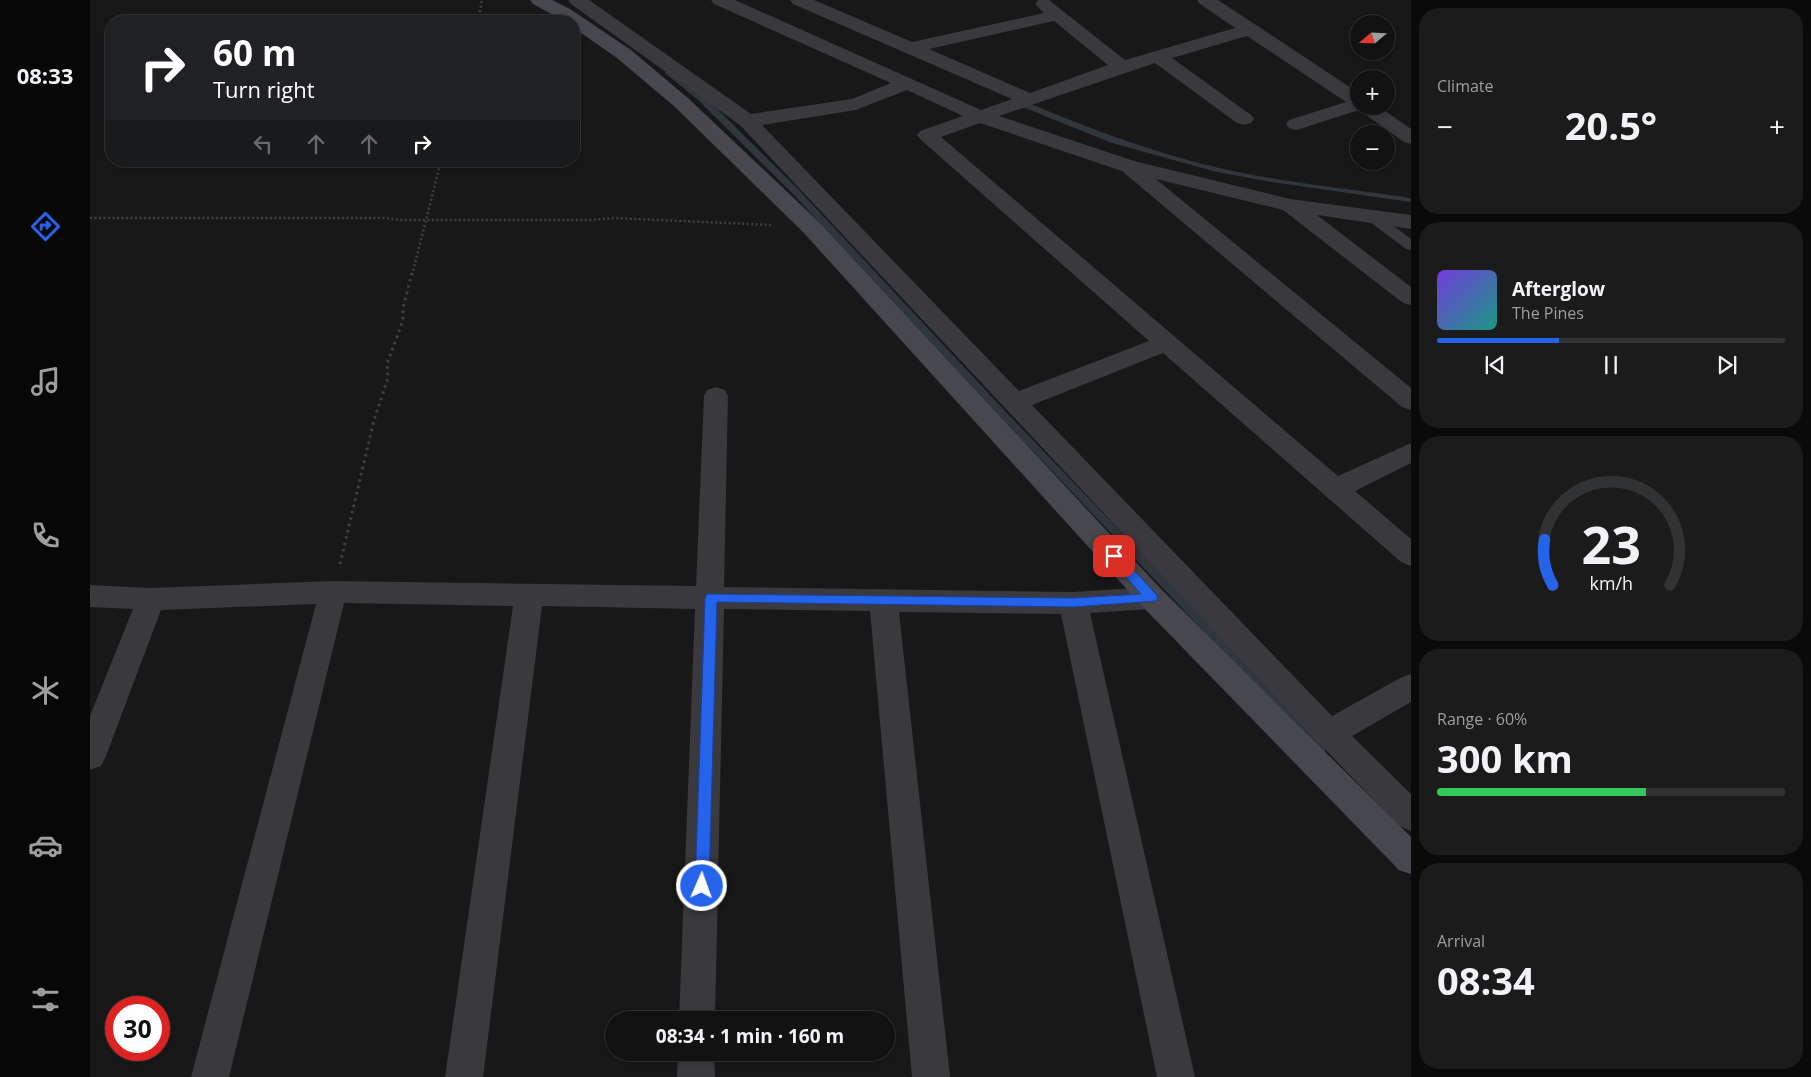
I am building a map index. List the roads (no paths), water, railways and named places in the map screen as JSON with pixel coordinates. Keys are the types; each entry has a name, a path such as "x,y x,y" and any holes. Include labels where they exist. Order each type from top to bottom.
{"street":[{"path":"720,0 979,116 1127,166 1290,205 1411,222"},
{"path":"799,0 1028,99"},
{"path":"816,7 846,0"},
{"path":"1039,0 1122,67"},
{"path":"1206,0 1350,97"},
{"path":"536,1 584,1 747,121 1329,733 1411,816"},
{"path":"536,1 567,15"},
{"path":"910,48 1058,15"},
{"path":"580,24 624,54 682,103 811,227 1152,598 1411,859"},
{"path":"1250,29 1122,67 928,135 1411,555"},
{"path":"1158,57 1244,120"},
{"path":"747,121 856,104 906,83"},
{"path":"1296,124 1350,106"},
{"path":"1377,115 1411,138"},
{"path":"1127,166 1411,401"},
{"path":"1290,205 1411,298"},
{"path":"1015,402 1166,342"},
{"path":"698,1011 716,396"},
{"path":"1335,489 1411,452"},
{"path":"90,596 151,599 333,592 1073,602 1152,598"},
{"path":"210,1077 333,592"},
{"path":"464,1077 529,595"},
{"path":"90,756 151,599"},
{"path":"883,600 931,1077"},
{"path":"1073,602 1176,1077"},
{"path":"1329,733 1411,687"},
{"path":"696,1061 696,1077"}],"lane":[{"path":"1371,216 1411,246"}],"waterway":[{"path":"667,72 701,98 795,191 1003,414 1321,748"},
{"path":"1017,99 1028,106 1115,141 1213,169 1265,179 1411,200"}]}
